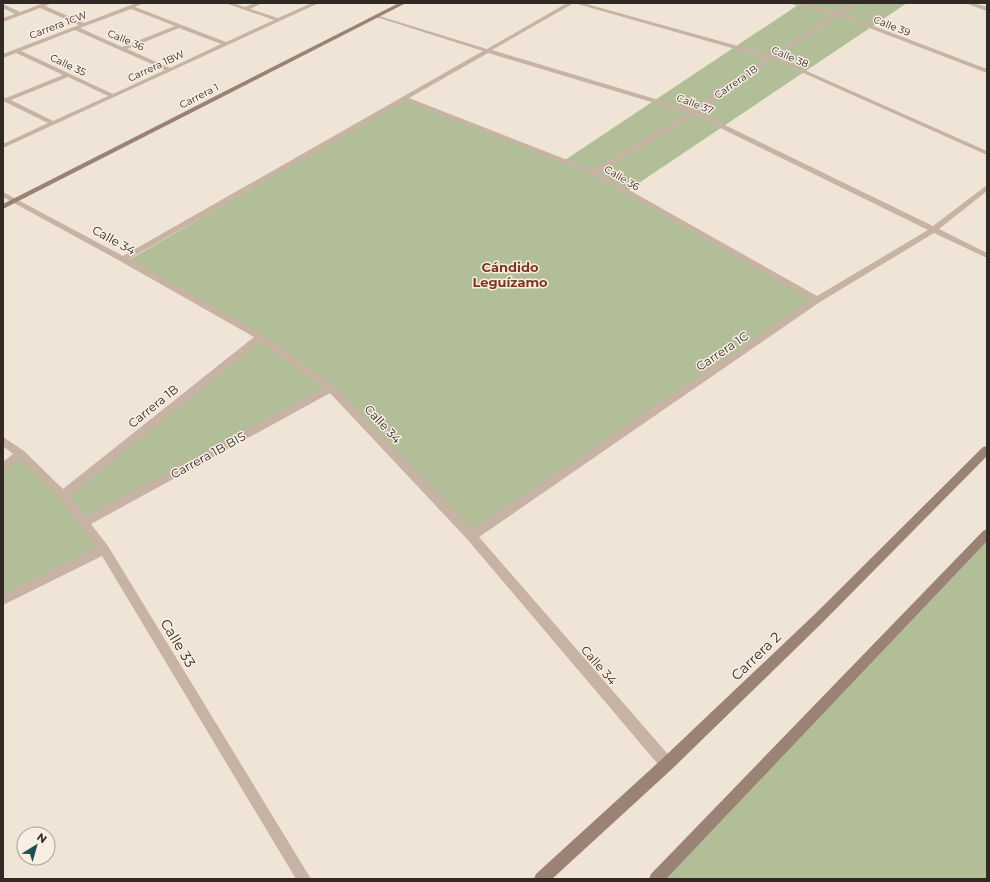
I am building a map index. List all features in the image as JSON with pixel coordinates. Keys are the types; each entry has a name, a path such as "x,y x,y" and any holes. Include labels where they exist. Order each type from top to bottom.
{"main road":[{"name":"Carrera 1","path":"3,207 402,3"},
{"name":"Carrera 2","path":"541,879 667,764 819,618 987,450"},
{"path":"656,879 987,534"}],"street":[{"path":"3,20 49,3"},
{"name":"Carrera 1CW","path":"3,56 141,3"},
{"path":"228,3 278,20"},
{"path":"245,9 259,3"},
{"name":"Carrera 1BW","path":"3,146 316,3"},
{"path":"123,259 571,3"},
{"name":"Calle 38","path":"577,3 771,57 987,153"},
{"name":"Calle 39","path":"790,3 836,14 987,71"},
{"name":"Carrera 1B","path":"594,172 693,112 771,57 836,14 857,3"},
{"path":"968,3 987,9"},
{"path":"3,6 20,14"},
{"path":"40,6 84,25"},
{"path":"131,7 226,44"},
{"name":"Calle 37","path":"378,16 488,51 693,112 987,256"},
{"path":"122,49 179,26"},
{"name":"Calle 36","path":"74,28 170,70"},
{"name":"Calle 35","path":"16,51 113,96"},
{"path":"4,99 68,75"},
{"name":"Calle 36","path":"404,98 594,172 625,192 817,300"},
{"path":"4,99 52,123"},
{"name":"Carrera 1C","path":"471,536 817,300 933,230 987,187"},
{"name":"Calle 34","path":"3,194 123,259 260,337 331,388 471,536 667,764"},
{"name":"Carrera 1B","path":"63,495 260,337"},
{"name":"Carrera 1B BIS","path":"84,522 331,388"},
{"name":"Calle 33","path":"3,442 20,454 63,495 104,548 304,879"},
{"path":"3,468 20,454"},
{"path":"3,600 104,548"}],"green space":[{"path":"801,3 907,3 627,191 817,300 471,536 327,387 83,520 102,547 3,598 3,469 19,457 66,496 259,339 127,261 403,100 565,160"},
{"path":"987,534 987,879 656,879"}],"district":[{"name":"Cándido Leguízamo","path":"510,274"}]}
